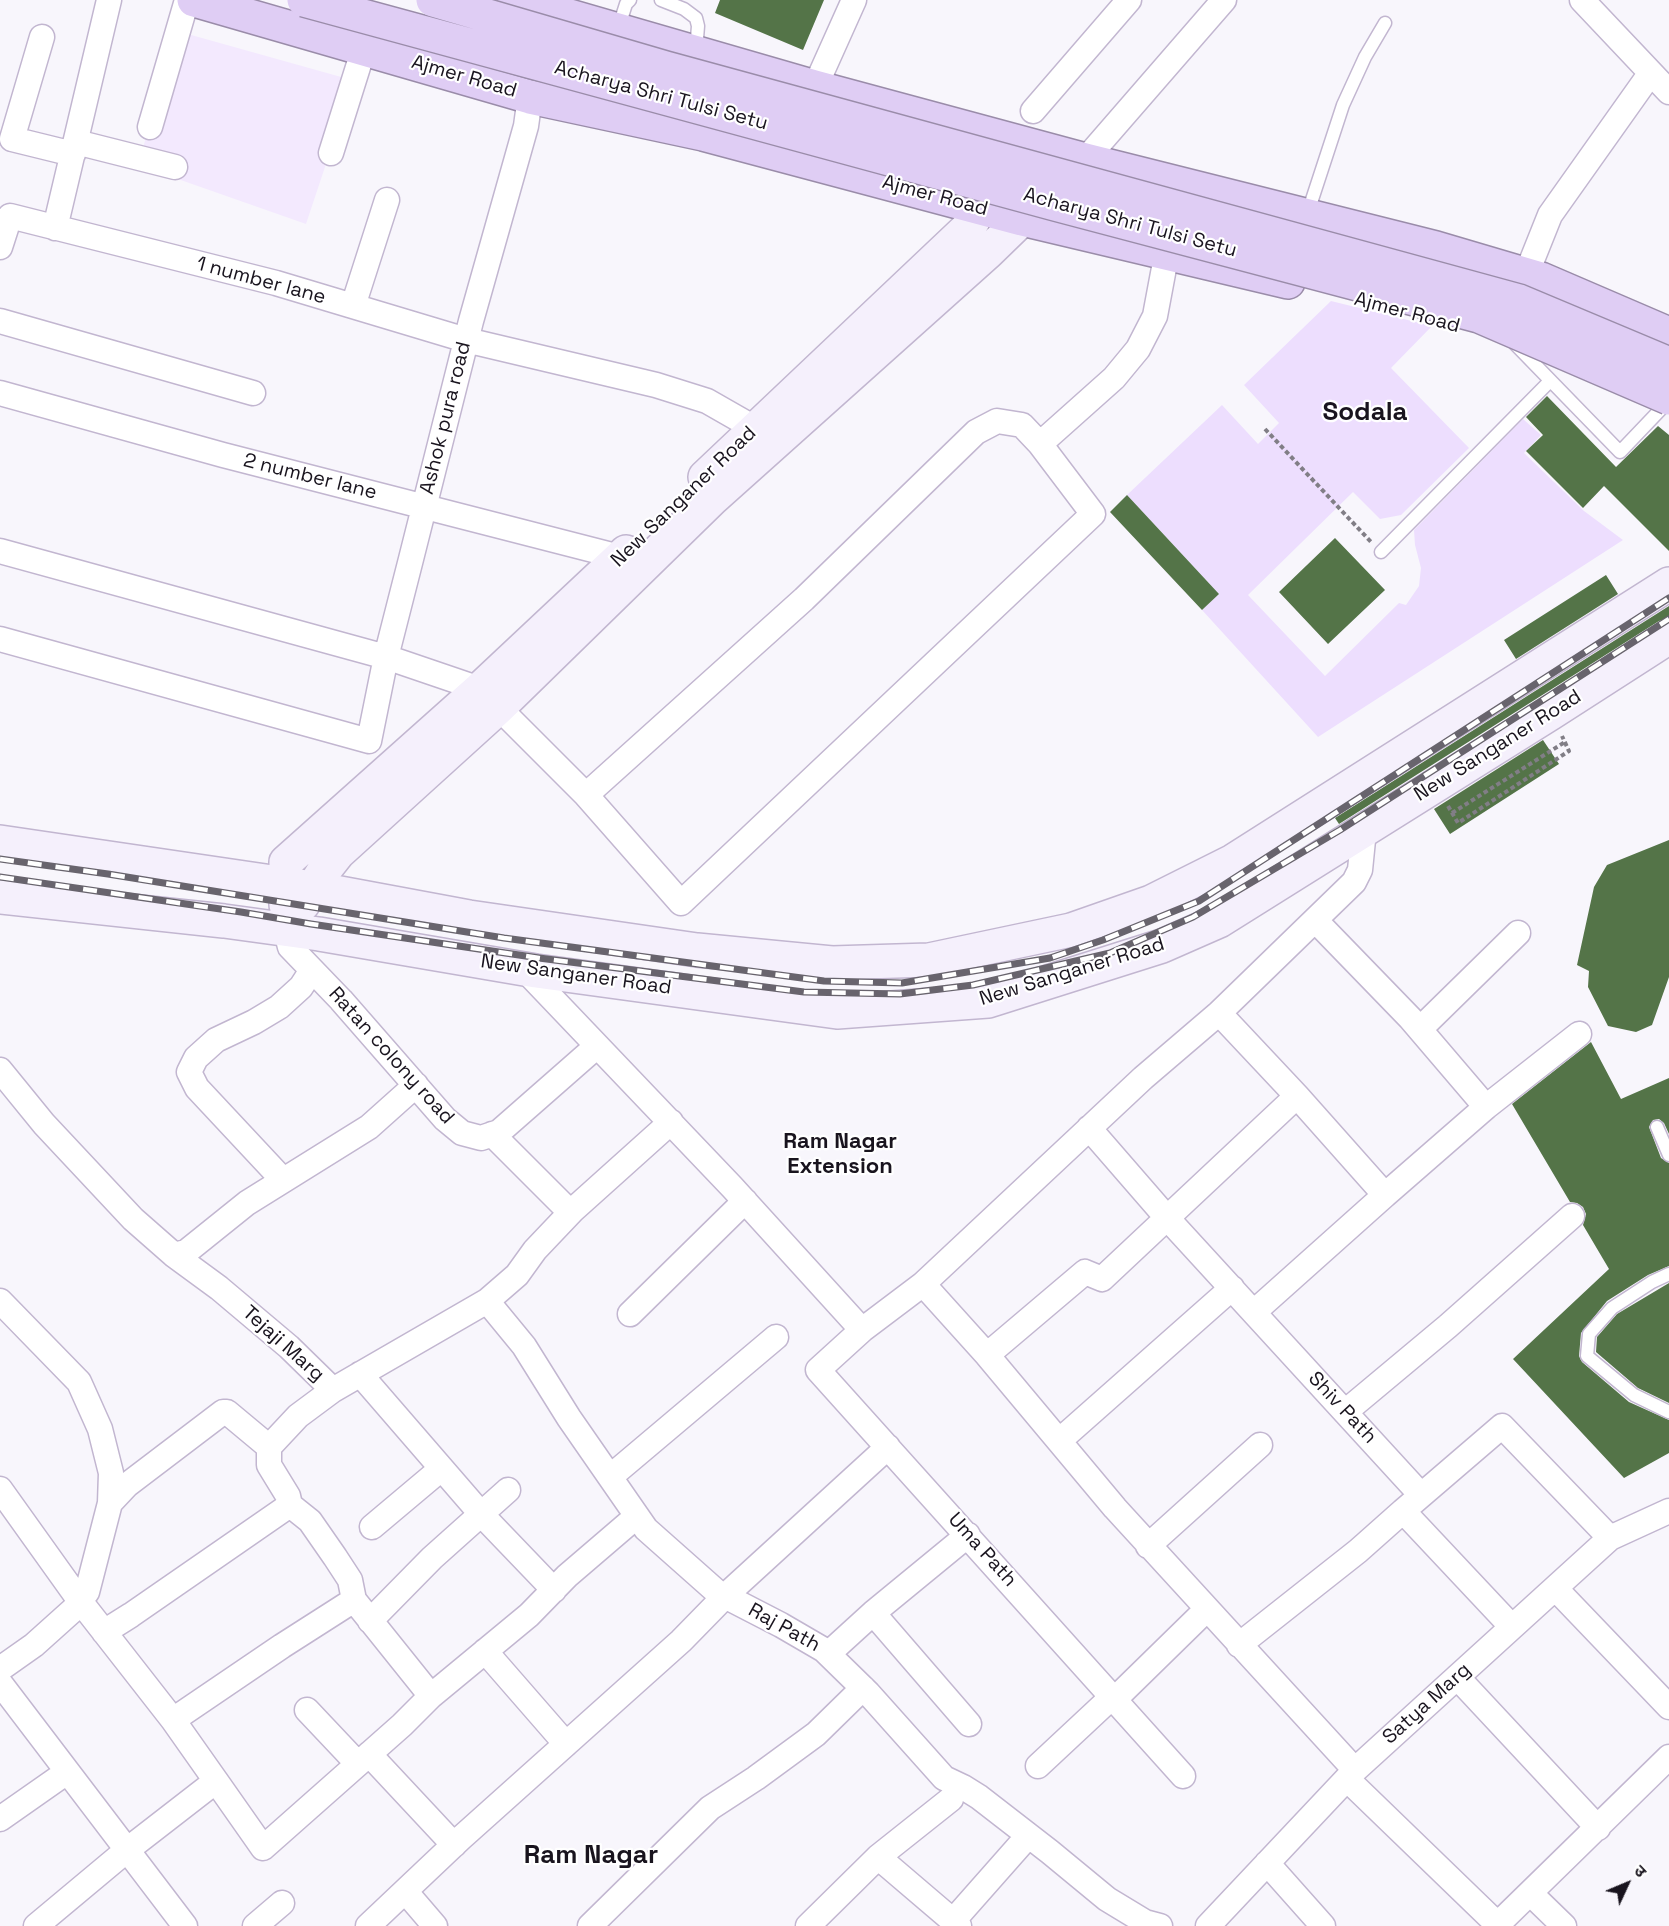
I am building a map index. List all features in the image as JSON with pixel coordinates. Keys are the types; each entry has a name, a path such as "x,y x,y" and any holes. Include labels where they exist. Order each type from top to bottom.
{"highway":[{"name":"Ajmer Road","path":"194,0 530,97 703,134 1022,219 1397,309 1515,344 1665,404"},
{"name":"Acharya Shri Tulsi Setu","path":"304,0 1066,207 1479,316 1665,404"},
{"name":"Acharya Shri Tulsi Setu","path":"433,0 666,68 1519,301 1669,364"},
{"path":"514,0 575,9 617,30 815,87 1054,152 1436,248 1526,275 1666,327"}],"main road":[{"name":"New Sanganer Road","path":"286,931 300,886 338,853 489,698 620,557 969,227 981,208 1008,138"},
{"name":"New Sanganer Road","path":"489,698 988,252 1022,219 1054,152"},
{"name":"New Sanganer Road","path":"0,842 300,886 469,917 697,950 832,963 929,960 1071,930 1151,902 1233,861 1669,584"},
{"name":"New Sanganer Road","path":"0,897 193,917 330,936 524,969 837,1012 988,1001 1162,946 1219,921 1364,830 1558,728 1669,637"}],"street":[{"path":"55,228 109,0"},
{"path":"150,127 187,0"},
{"path":"815,87 854,0"},
{"path":"1033,111 1129,0"},
{"path":"1085,160 1224,0"},
{"path":"1582,0 1669,92"},
{"path":"42,37 6,137 175,167"},
{"path":"331,153 364,48"},
{"path":"1526,275 1550,215 1650,74"},
{"name":"Ashok pura road","path":"0,639 369,741 386,657 466,339 526,126 530,97"},
{"path":"353,306 387,200"},
{"path":"0,247 5,215"},
{"name":"1 number lane","path":"5,215 276,283 466,339 656,385 707,401 756,429"},
{"path":"1040,444 1114,378 1138,349 1155,316 1167,252"},
{"path":"0,321 253,393"},
{"name":"2 number lane","path":"0,393 212,452 620,557"},
{"path":"0,551 386,657 489,698 586,795 681,903 1093,513 1040,444 1022,425 997,421 976,432 804,599 586,795"},
{"path":"524,969 745,1201 862,1330 923,1284 1143,1078 1219,1013 1315,920 1358,877 1364,830"},
{"path":"1315,920 1420,1029 1486,1107"},
{"name":"Ratan colony road","path":"286,931 290,947 445,1119 462,1132 481,1138 492,1134"},
{"path":"1420,1029 1518,933"},
{"path":"283,1180 197,1088 189,1072 196,1059 216,1040 279,1007 301,987 312,970"},
{"path":"1219,1013 1385,1195"},
{"path":"1254,1312 1486,1107 1579,1034"},
{"path":"570,1212 492,1134 499,1132 597,1046"},
{"name":"Tejaji Marg","path":"0,1070 52,1132 133,1219 174,1255 219,1288 289,1347 333,1390 487,1301 517,1275 535,1250 570,1212 670,1122"},
{"path":"174,1255 186,1252 247,1203 369,1127 416,1085"},
{"path":"987,1355 1085,1272 1102,1279 1297,1096"},
{"name":"Shiv Path","path":"1089,1128 1168,1219 1421,1495"},
{"path":"630,1314 745,1201"},
{"path":"1345,1412 1448,1326 1572,1216"},
{"path":"923,1284 1351,1775 1497,1925 1669,1757"},
{"path":"1059,1441 1232,1288"},
{"path":"0,1301 80,1382 100,1429 111,1473 110,1503 87,1592 34,1645 0,1669"},
{"name":"Raj Path","path":"487,1301 524,1346 569,1418 646,1529 717,1592 781,1625 828,1654 863,1688 944,1778 979,1797 1107,1899 1145,1922 1160,1926"},
{"name":"Uma Path","path":"862,1330 818,1370 1183,1776"},
{"path":"610,1477 776,1337"},
{"path":"360,1374 482,1515 554,1590"},
{"path":"333,1390 298,1416 269,1447 269,1465 291,1505 310,1521 350,1580 354,1600 431,1696"},
{"path":"110,1503 127,1485 223,1412 227,1412 269,1447"},
{"path":"1239,1645 1358,1551 1502,1426 1610,1538"},
{"path":"1149,1546 1260,1445"},
{"path":"368,1926 454,1845 681,1641 724,1596 888,1447"},
{"path":"372,1527 441,1469"},
{"path":"0,1489 80,1601 173,1720 263,1848 431,1696 529,1615 637,1516"},
{"path":"370,1621 432,1558 508,1490"},
{"path":"104,1632 291,1505"},
{"path":"1403,1511 1512,1627"},
{"name":"Satya Marg","path":"1208,1926 1351,1775 1610,1538 1669,1511"},
{"path":"828,1654 873,1613 968,1535"},
{"path":"1555,1588 1669,1707"},
{"path":"173,1720 354,1600"},
{"path":"1038,1766 1206,1610"},
{"path":"873,1613 969,1724"},
{"path":"485,1651 566,1744"},
{"path":"1457,1677 1598,1828"},
{"path":"0,1683 185,1926"},
{"path":"590,1926 710,1808 816,1734 863,1688"},
{"path":"307,1710 364,1759 454,1845"},
{"path":"0,1819 67,1772"},
{"path":"36,1926 127,1850 216,1781"},
{"path":"808,1926 878,1857 951,1798"},
{"path":"878,1857 956,1923 1028,1836"},
{"path":"1267,1863 1323,1926"},
{"path":"405,1891 435,1926"},
{"path":"1530,1893 1563,1926"},
{"path":"255,1926 282,1903"}],"lane":[{"path":"617,30 626,4 630,0"},
{"path":"661,0 684,9 696,18 698,26 696,53"},
{"path":"1306,216 1343,105 1365,57 1385,22"},
{"path":"1515,344 1620,453 1665,404"},
{"path":"1381,552 1550,381"},
{"path":"1656,1127 1669,1155"},
{"path":"1669,1274 1652,1282 1612,1308 1588,1335 1587,1356 1634,1395 1669,1412"}],"path":[{"path":"1265,429 1381,552"},
{"path":"1452,813 1558,728 1569,751 1458,823"}],"shaded area":[{"path":"177,31 359,82 329,155 306,224 138,165"},
{"path":"1331,301 1432,326 1391,368 1469,448 1401,515 1380,519 1353,492 1248,595 1325,676 1399,603 1406,605 1419,586 1421,568 1414,530 1523,419 1541,435 1524,453 1584,511 1623,540 1318,737 1202,610 1219,594 1127,495 1222,405 1258,444 1279,423 1244,385"}],"building":[{"path":"720,0 824,0 803,50 715,13"},
{"path":"1547,396 1616,467 1658,426 1669,435 1669,551 1604,486 1583,508 1526,451 1543,435 1526,417"},
{"path":"1127,495 1219,594 1202,610 1110,512"},
{"path":"1335,538 1385,590 1328,644 1279,592"},
{"path":"1606,575 1618,594 1516,659 1504,640"},
{"path":"1669,606 1669,618 1659,621 1339,824 1335,818"},
{"path":"1543,740 1559,764 1450,834 1434,809"},
{"path":"1669,840 1669,977 1652,1025 1636,1032 1608,1026 1588,987 1589,971 1577,965 1594,887 1607,865"},
{"path":"1591,1042 1621,1099 1669,1078 1669,1134 1664,1123 1659,1119 1653,1120 1649,1127 1661,1158 1669,1163 1669,1266 1648,1275 1607,1301 1581,1333 1579,1356 1582,1362 1629,1402 1669,1420 1669,1453 1624,1478 1513,1359 1609,1269 1583,1225 1586,1214 1583,1207 1570,1202 1512,1104"},
{"path":"1669,1283 1669,1403 1638,1388 1596,1352 1597,1337 1617,1314"}],"railway":[{"path":"0,859 108,874 504,938 824,981 902,983 1050,958 1103,940 1199,901 1669,598"},
{"path":"0,877 539,958 804,992 900,994 973,985 1110,953 1193,917 1340,830 1669,619"}],"district":[{"name":"Sodala","path":"1365,413"},
{"name":"Ram Nagar Extension","path":"840,1154"},
{"name":"Ram Nagar","path":"591,1856"}]}
